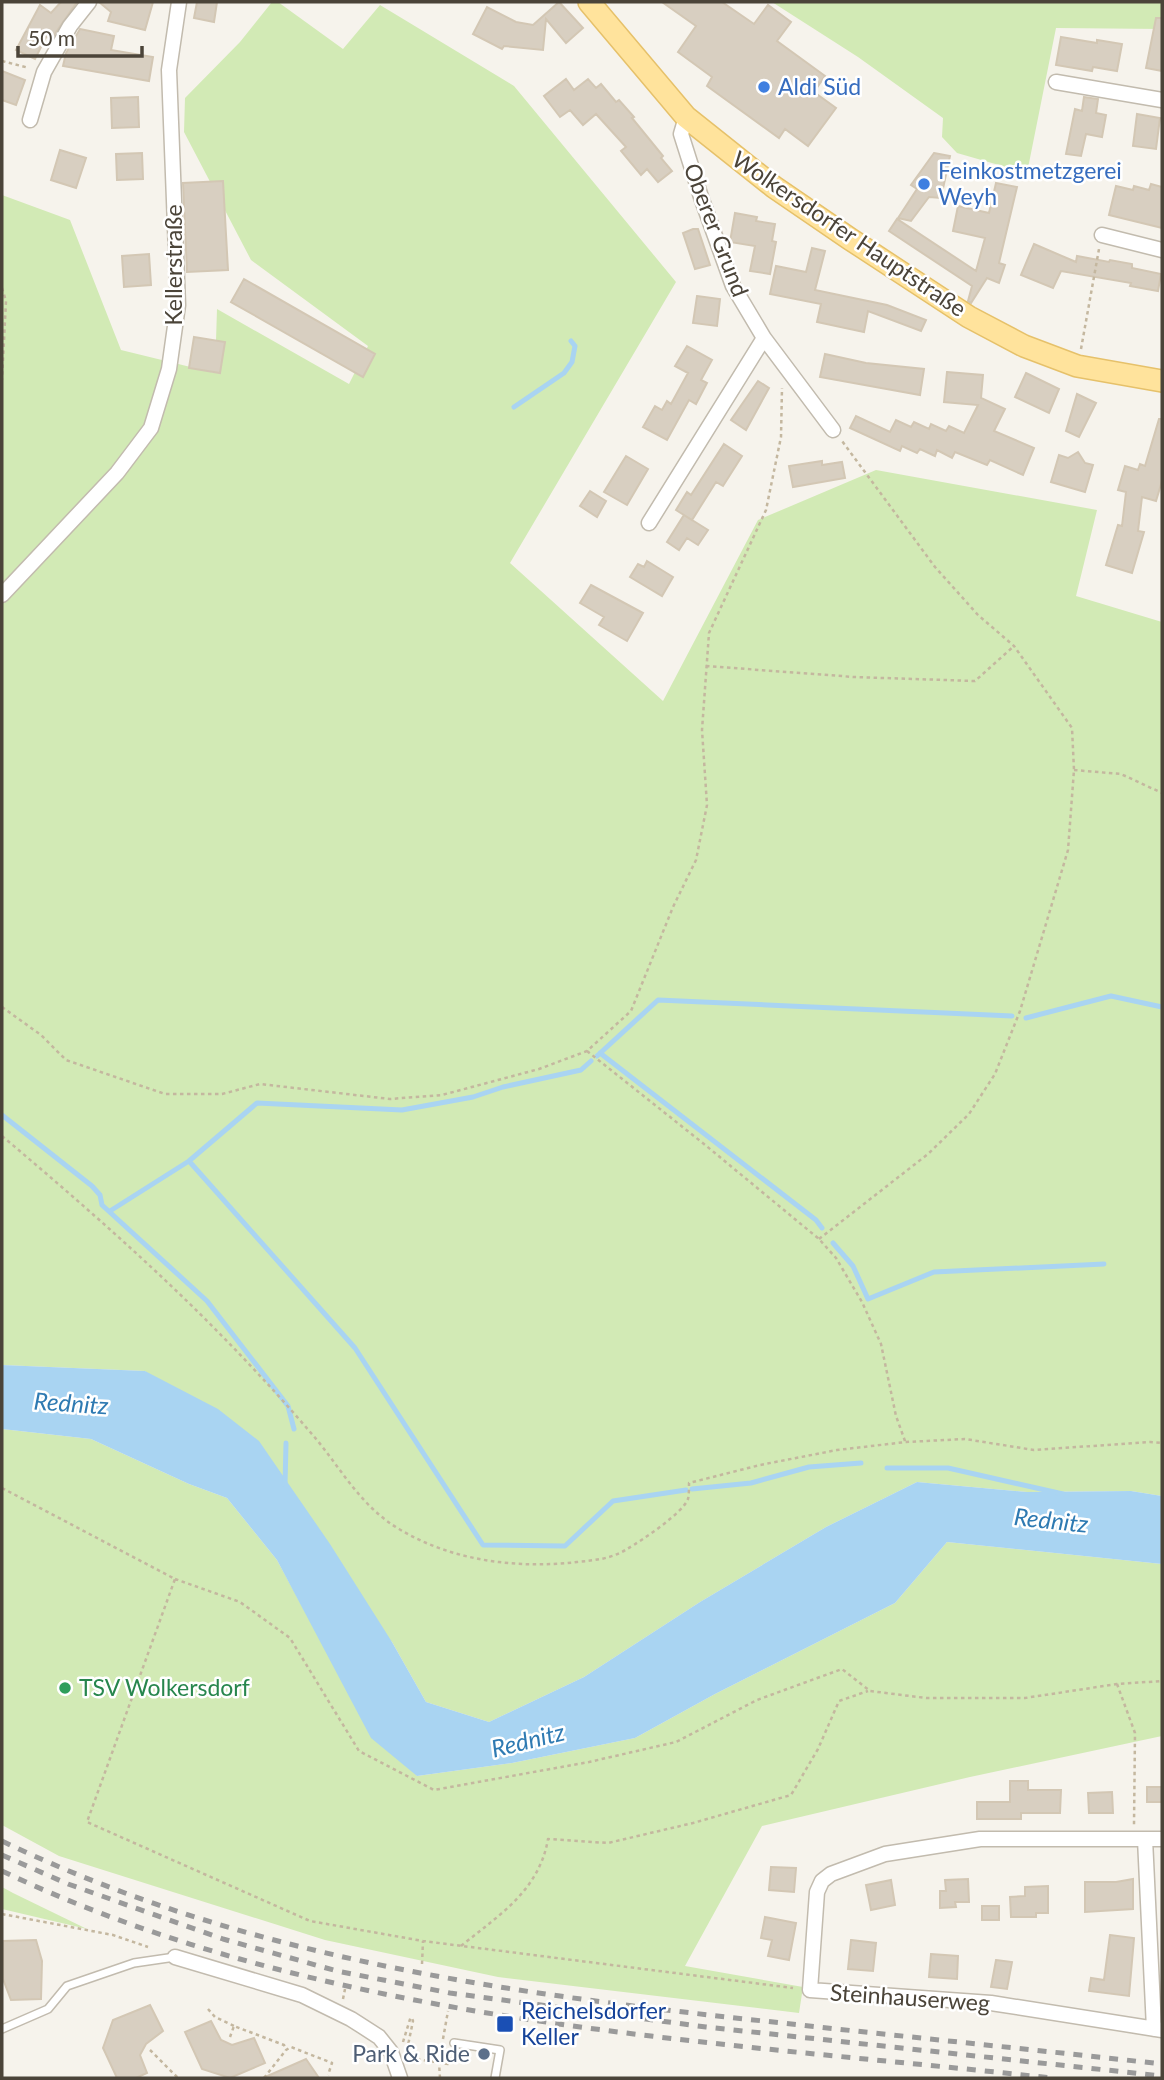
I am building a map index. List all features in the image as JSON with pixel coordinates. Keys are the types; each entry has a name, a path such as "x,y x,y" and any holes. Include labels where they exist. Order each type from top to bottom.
{"main road":[{"name":"Wolkersdorfer Hauptstraße","path":"589,2 686,117 774,187 969,317 1024,346 1077,366 1162,381"}],"street":[{"path":"30,120 44,72 70,26 89,2"},
{"name":"Kellerstraße","path":"2,595 131,455 150,428 169,369 178,305 169,71 179,2"},
{"path":"1056,82 1162,100"},
{"name":"Oberer Grund","path":"686,117 681,134 733,286 764,338 833,430"},
{"path":"1102,235 1162,250"},
{"path":"649,523 764,338"},
{"name":"Steinhauserweg","path":"1140,1839 1158,2030 991,2003 810,1990 817,1892 822,1881 831,1874 885,1854 980,1839 1140,1839 1162,1839"},
{"path":"175,1957 302,1995 351,2019 379,2037 391,2052 400,2078"}],"lane":[{"path":"2,2029 48,2009 67,1986 134,1963 175,1957"},
{"path":"454,2043 500,2050 495,2078"}],"path":[{"path":"2,61 44,72"},
{"path":"1077,366 1102,235"},
{"path":"2,288 6,301 2,380"},
{"path":"2,1007 41,1035 66,1060 165,1094 222,1094 260,1084 390,1099 442,1095 539,1069 587,1051 631,1010 673,907 696,860 707,805 702,730 709,633 766,510 781,437 782,360"},
{"path":"819,1239 928,1154 970,1114 995,1074 1020,1011 1068,850 1074,770 1072,728 1014,646 978,615 935,567 833,430"},
{"path":"705,666 855,677 975,681 1014,646"},
{"path":"1074,770 1121,774 1162,793"},
{"path":"587,1051 819,1239 836,1258 862,1302 881,1344 896,1416 906,1442"},
{"path":"2,1136 70,1193 187,1300 261,1377 317,1441 364,1501 399,1529 476,1559 516,1565 611,1558 643,1540 672,1517 688,1500 689,1483 706,1477 837,1450 965,1439 1034,1450 1150,1441 1162,1443"},
{"path":"2,1489 175,1579 240,1602 290,1638 359,1751 434,1790 589,1762 676,1742 757,1700 842,1670 870,1691"},
{"path":"175,1579 87,1822 310,1921 423,1941 810,1990"},
{"path":"461,1946 523,1896 545,1859 548,1839 608,1843 791,1796 818,1749 839,1701 870,1691 926,1698 1025,1698 1117,1684 1162,1681"},
{"path":"1117,1684 1135,1733 1140,1839"},
{"path":"2,1914 113,1935 175,1957"},
{"path":"422,1964 423,1941"},
{"path":"343,1997 345,1989"},
{"path":"208,2009 215,2017 284,2045 286,2050"},
{"path":"446,2020 447,2011"},
{"path":"402,2045 411,2016 413,2021 408,2046"},
{"path":"230,2037 234,2026"},
{"path":"406,2057 448,2064 454,2043"},
{"path":"264,2078 290,2047 332,2063 328,2075"},
{"path":"150,2050 178,2078"},
{"path":"439,2063 440,2078"}],"green space":[{"path":"272,2 278,2 343,49 380,5 514,86 676,282 510,563 663,701 758,520 876,470 1097,510 1076,596 1162,622 1162,1496 1131,1491 1027,1492 917,1482 826,1527 700,1602 584,1677 489,1722 426,1702 392,1642 145,1371 2,1365 2,195 70,220 121,350 215,373 217,309 349,384 368,346 251,260 184,132 185,98 240,42"},
{"path":"772,2 1162,2 1162,29 1056,28 1027,173 957,153 942,137 943,118 858,57"},
{"path":"2,1429 91,1439 189,1484 227,1498 277,1560 316,1632 417,1776 512,1763 635,1738 715,1694 895,1603 947,1542 1162,1564 1162,1736 970,1777 762,1826 685,1966 803,1987 799,2013 498,1977 325,1940 59,1856 2,1825"},
{"path":"2,1887 13,1893 87,1929 2,1909"}],"water":[{"name":"Rednitz","path":"2,1365 145,1371 218,1409 259,1441 330,1544 426,1702 489,1722 584,1677 700,1602 826,1527 917,1482 1027,1492 1131,1491 1162,1496 1162,1564 947,1542 895,1603 715,1694 635,1738 512,1763 417,1776 371,1738 277,1560 227,1498 189,1484 91,1439 2,1429"}],"building":[{"path":"61,2 77,2 52,38 46,37 35,59 16,50 40,5 51,13"},
{"path":"99,2 153,2 145,30 108,21 111,12"},
{"path":"197,2 217,2 214,22 194,18"},
{"path":"559,2 583,28 566,43 546,19 543,50 504,46 502,49 473,34 487,7 516,22 533,25"},
{"path":"662,2 722,2 754,24 768,5 791,22 777,41 825,76 814,92 836,108 808,146 785,129 779,138 707,86 712,77 678,52 696,26"},
{"path":"1156,18 1162,18 1162,71 1146,68"},
{"path":"80,29 114,36 111,50 153,57 149,81 63,66 66,53"},
{"path":"1061,37 1122,44 1117,71 1093,67 1092,71 1056,65"},
{"path":"2,71 25,80 16,105 2,100"},
{"path":"566,79 574,90 588,79 596,88 601,84 616,102 619,100 634,117 632,118 672,171 658,182 647,169 641,175 621,151 626,147 596,114 583,125 570,110 560,117 544,96"},
{"path":"138,97 139,127 112,128 111,98"},
{"path":"1084,97 1098,99 1096,113 1106,115 1102,137 1086,134 1081,156 1066,154 1075,109 1082,111"},
{"path":"1137,114 1160,118 1156,149 1133,146"},
{"path":"60,150 86,158 76,188 51,180"},
{"path":"142,153 143,179 117,180 116,154"},
{"path":"934,153 950,156 941,198 929,197 911,221 898,218 917,189 911,185"},
{"path":"223,181 228,270 187,272 183,183"},
{"path":"996,183 1017,187 999,263 1005,265 999,283 987,278 971,303 968,301 972,286 889,231 897,219 976,271 985,238 953,231 958,206 989,213"},
{"path":"1151,184 1162,187 1162,228 1109,215 1116,186 1133,190 1134,186 1149,190"},
{"path":"735,213 757,217 756,221 775,224 772,241 776,242 770,274 750,271 755,246 730,242"},
{"path":"698,229 710,265 695,269 683,233"},
{"path":"1034,244 1076,262 1077,256 1109,262 1110,260 1161,274 1158,291 1130,286 1131,283 1061,271 1053,288 1021,275"},
{"path":"812,248 825,251 815,290 887,305 926,320 921,331 868,311 864,332 817,322 821,304 770,294 776,266 806,272"},
{"path":"149,254 151,285 124,287 122,256"},
{"path":"244,279 375,354 363,377 231,302"},
{"path":"697,296 720,299 717,326 693,323"},
{"path":"194,337 225,342 220,373 189,368"},
{"path":"687,346 712,360 701,380 707,383 696,404 689,400 667,440 643,427 655,406 662,410 667,401 671,404 688,373 675,366"},
{"path":"825,354 866,363 924,369 920,395 820,377"},
{"path":"947,372 983,375 981,398 1005,409 994,431 1034,448 1023,475 990,460 987,465 955,452 952,458 937,450 935,456 920,449 917,453 902,446 900,451 850,428 856,416 890,432 896,420 911,427 914,422 929,429 931,424 946,431 949,426 964,433 978,405 944,402"},
{"path":"1026,373 1059,389 1049,413 1015,397"},
{"path":"758,381 769,388 746,430 731,420"},
{"path":"1077,394 1096,403 1079,437 1066,431"},
{"path":"1159,419 1162,419 1162,481 1156,501 1142,497 1138,531 1144,532 1132,573 1106,565 1118,525 1122,526 1126,492 1118,490 1125,466 1138,470 1140,464 1145,466"},
{"path":"724,444 742,456 723,486 716,482 692,520 676,510 687,492 691,495"},
{"path":"1078,452 1085,463 1093,465 1085,492 1051,482 1059,455 1068,458"},
{"path":"626,456 648,469 627,505 604,492"},
{"path":"822,461 822,465 842,462 845,478 793,487 789,466"},
{"path":"590,491 606,501 597,517 580,506"},
{"path":"684,515 708,530 698,545 687,538 679,550 667,542"},
{"path":"647,561 673,577 662,596 630,577 638,564 644,567"},
{"path":"591,585 643,613 627,641 599,625 604,617 580,603"},
{"path":"1010,1781 1028,1781 1028,1790 1061,1790 1060,1813 1021,1813 1021,1819 977,1819 977,1802 1010,1802"},
{"path":"1147,1787 1162,1787 1162,1802 1147,1802"},
{"path":"1112,1792 1113,1813 1089,1813 1088,1793"},
{"path":"771,1867 796,1868 794,1892 769,1890"},
{"path":"968,1879 969,1902 955,1902 956,1907 940,1908 940,1891 946,1891 945,1880"},
{"path":"1133,1879 1133,1909 1085,1912 1085,1882"},
{"path":"891,1880 895,1905 871,1910 866,1885"},
{"path":"1048,1886 1048,1913 1036,1913 1036,1917 1011,1917 1010,1897 1025,1896 1025,1887"},
{"path":"982,1906 999,1906 999,1920 982,1920"},
{"path":"765,1917 796,1923 789,1960 768,1956 772,1940 761,1938"},
{"path":"1110,1935 1134,1938 1129,1996 1089,1991 1091,1978 1104,1980"},
{"path":"36,1940 42,1961 41,1999 11,2000 3,1979 3,1941"},
{"path":"851,1940 876,1943 873,1971 848,1969"},
{"path":"931,1954 958,1956 957,1979 929,1977"},
{"path":"996,1960 1012,1962 1007,1989 991,1987"},
{"path":"150,2005 163,2031 146,2044 140,2055 147,2073 136,2078 117,2078 103,2048 113,2020"},
{"path":"211,2021 221,2040 232,2045 254,2038 265,2063 230,2078 202,2069 185,2032"},
{"path":"306,2059 319,2078 263,2078"}],"waterway":[{"path":"514,407 564,373 572,362 575,346 571,341"},
{"path":"1026,1018 1111,996 1162,1007"},
{"path":"597,1056 658,1000 1012,1016"},
{"path":"600,1053 816,1220 822,1228"},
{"path":"110,1211 189,1161 257,1103 402,1110 473,1097 503,1087 581,1070 591,1061"},
{"path":"2,1115 92,1186 100,1195 102,1205 207,1301 288,1406 294,1429"},
{"path":"189,1161 355,1348 483,1545 565,1546 613,1501 686,1490"},
{"path":"833,1243 853,1266 868,1299 934,1272 1104,1264"},
{"path":"285,1485 286,1443"},
{"path":"692,1489 751,1483 809,1467 861,1463"},
{"path":"887,1468 948,1468 1063,1494"}],"railway":[{"path":"2,1841 96,1882 191,1916 384,1966 482,1984 681,2012 1162,2064"},
{"path":"2,1855 68,1884 223,1939 337,1971 450,1993 706,2027 1162,2076"},
{"path":"2,1871 126,1923 254,1963 384,1994 516,2018 650,2036 1051,2078"}],"place":[{"name":"Aldi Süd","path":"764,87"},
{"name":"Feinkostmetzgerei Weyh","path":"924,184"},
{"name":"TSV Wolkersdorf","path":"65,1688"},
{"name":"Reichelsdorfer Keller","path":"505,2024"},
{"name":"Park & Ride","path":"484,2054"}]}
